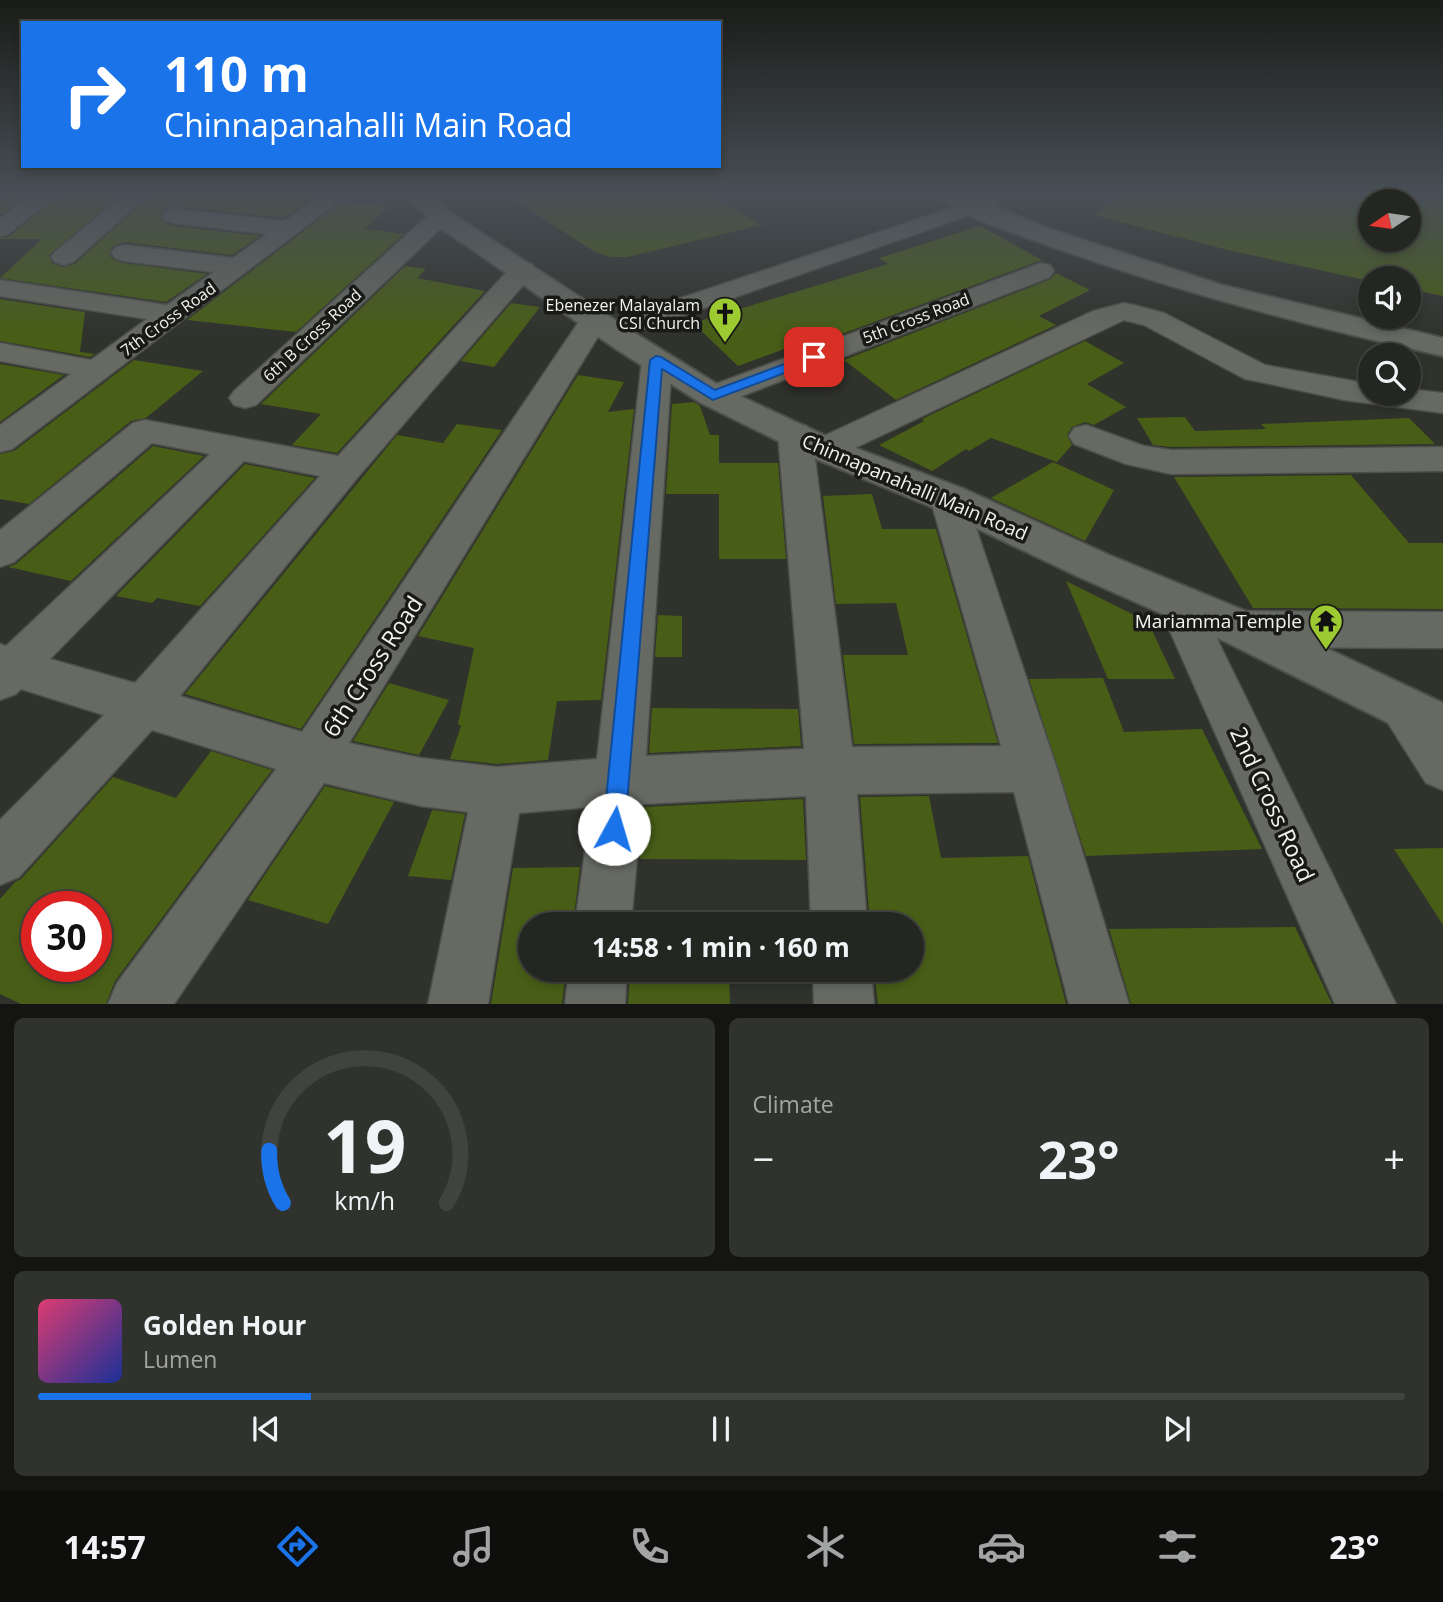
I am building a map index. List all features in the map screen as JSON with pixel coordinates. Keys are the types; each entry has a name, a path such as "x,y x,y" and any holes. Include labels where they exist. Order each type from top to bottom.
{"street":[{"path":"64,257 82,242"},
{"name":"7th Cross Road","path":"4,436 273,242"},
{"name":"6th B Cross Road","path":"245,398 412,242"},
{"name":"Chinnapanahalli Main Road","path":"479,242 713,396 809,442 948,498 1179,604 1242,629 1423,718"},
{"path":"602,325 846,242"},
{"path":"1070,242 1107,258 1213,291 1443,347"},
{"path":"1100,242 1167,264 1358,312"},
{"path":"124,253 239,267"},
{"path":"0,858 143,708 346,469 523,270"},
{"name":"5th Cross Road","path":"713,396 1041,271"},
{"path":"0,288 174,315"},
{"path":"838,912 809,442 1104,317 1124,311 1154,318 1256,372 1344,390 1443,403"},
{"name":"6th Cross Road","path":"138,1003 313,758 602,325"},
{"path":"1421,326 1443,331"},
{"path":"0,352 98,370"},
{"path":"604,912 619,781 656,360"},
{"path":"0,552 145,431 346,469"},
{"path":"1086,436 1138,456 1171,462 1443,458"},
{"path":"4,670 236,449"},
{"path":"948,498 1032,769 1099,1003"},
{"name":"2nd Cross Road","path":"1179,604 1366,1003"},
{"path":"1242,629 1443,631"},
{"path":"4,670 313,758 421,782 497,790 830,771 1032,769"},
{"path":"1423,718 1443,767"},
{"path":"458,1003 497,790"},
{"path":"595,1003 597,982"},
{"path":"843,982 844,1003"}],"building":[{"path":"39,242 65,242 49,255 53,264 63,267 75,264 99,242 251,242 232,255 124,242 113,246 109,255 123,263 207,274 166,302 0,278"},
{"path":"290,242 395,242 296,332 187,320"},
{"path":"579,242 691,242 627,257 611,257 595,252"},
{"path":"930,242 1009,242 1042,260 820,342 814,338 738,366 693,323 888,264 879,258"},
{"path":"1197,242 1358,242 1358,252 1421,252 1421,242 1443,242 1443,296 1421,291 1421,266 1358,266 1358,278"},
{"path":"405,266 426,269 417,278 485,291 337,453 292,445 321,414 261,404"},
{"path":"1056,273 1090,290 1039,316 1056,325 896,400 844,360 1051,279"},
{"path":"0,299 85,312 80,352 95,354 90,357 0,341"},
{"path":"511,303 540,307 494,367 461,361"},
{"path":"1085,341 1124,363 1087,384 1126,407 1094,425 1085,422 1072,427 1067,435 1072,445 1057,462 991,438 969,451 966,449 932,471 879,445 924,421 922,419"},
{"path":"134,360 203,371 146,418 131,421 29,504 0,499 0,454 14,451"},
{"path":"0,364 64,375 0,422"},
{"path":"578,375 624,382 608,412 634,409 601,700 557,701 548,760 497,764 450,759 461,726 458,724 474,648 418,636"},
{"path":"694,402 700,406 710,435 719,435 719,463 778,463 786,559 719,559 719,494 666,494 672,404"},
{"path":"1185,417 1195,431 1266,429 1261,424 1409,418 1435,444 1171,447 1153,445 1137,418"},
{"path":"457,424 502,430 301,729 185,694 397,435 443,443"},
{"path":"153,446 204,456 71,581 8,567 16,564"},
{"path":"1053,462 1114,490 1085,541 991,498"},
{"path":"245,464 315,478 200,606 157,598 152,603 116,596"},
{"path":"1351,475 1409,543 1443,543 1443,609 1253,608 1174,477"},
{"path":"872,494 882,529 936,529 998,743 854,744 843,655 908,655 896,603 836,604 823,496"},
{"path":"1066,581 1148,622 1175,679 1108,679"},
{"path":"658,615 682,616 682,657 655,657"},
{"path":"1103,678 1124,732 1202,729 1262,849 1086,856 1029,679"},
{"path":"389,683 449,700 419,755 353,741"},
{"path":"652,708 798,709 801,746 649,753"},
{"path":"211,751 272,770 115,981 106,1004 21,1004 0,994 0,899 113,777 176,798"},
{"path":"325,786 394,802 328,924 248,900"},
{"path":"929,796 941,858 1028,856 1066,1004 878,1004 875,982 924,982 924,912 869,912 860,797"},
{"path":"803,799 806,860 640,859 644,807"},
{"path":"432,810 465,814 451,880 408,876"},
{"path":"1443,848 1443,925 1394,849"},
{"path":"580,867 574,912 518,912 518,982 565,982 562,1004 491,1004 513,868"},
{"path":"1295,927 1332,1004 1131,1004 1109,929"},
{"path":"629,982 729,982 730,1004 628,1004"}],"place":[{"name":"Ebenezer Malayalam CSI Church","path":"725,344"},
{"name":"Mariamma Temple","path":"1326,651"}],"route":[{"path":"614,829 656,360 713,396 814,357"}]}
